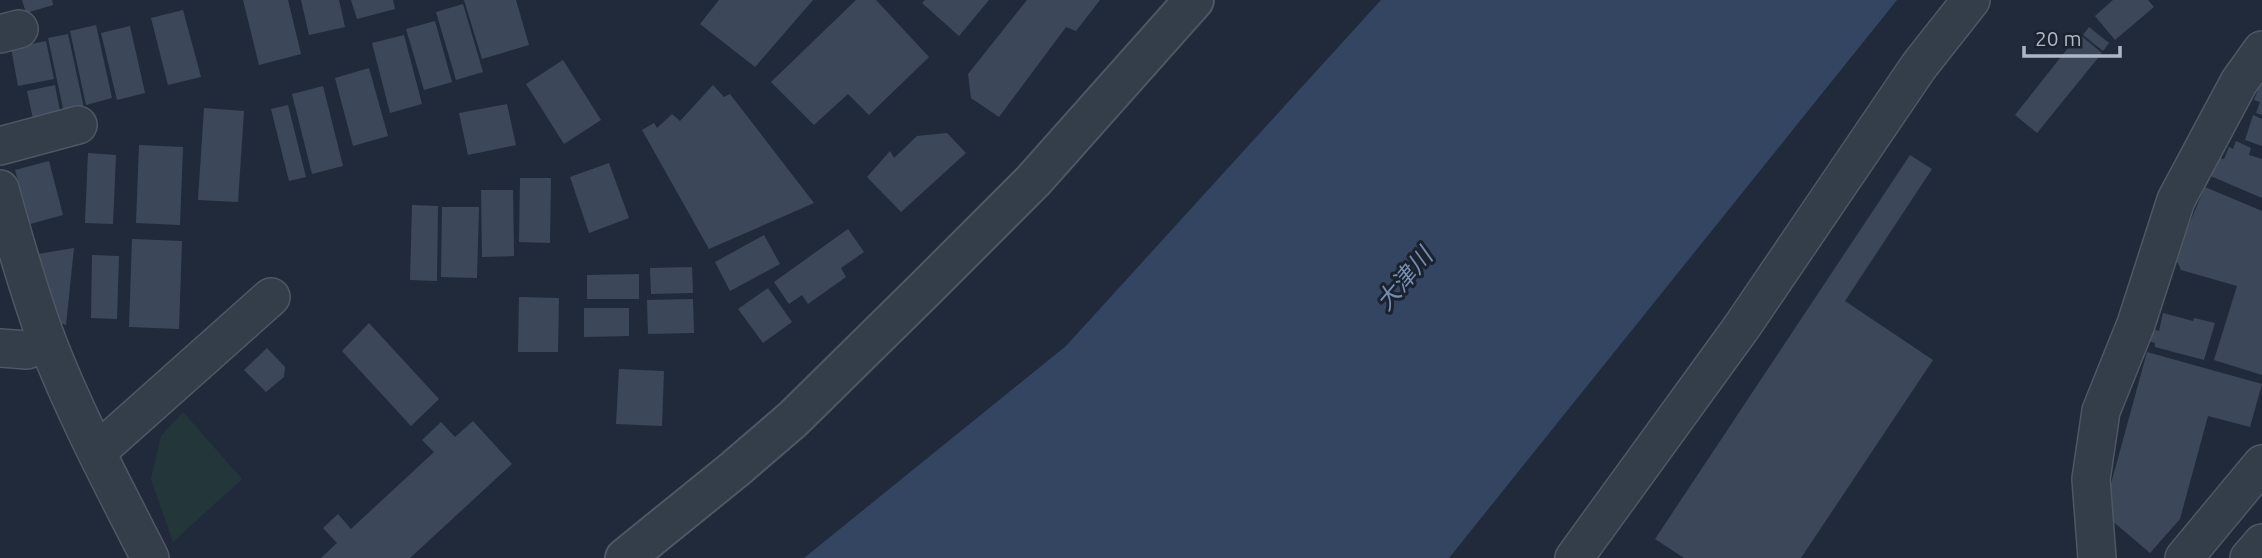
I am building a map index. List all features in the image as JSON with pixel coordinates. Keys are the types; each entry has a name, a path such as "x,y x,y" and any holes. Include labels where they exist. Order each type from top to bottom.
{"street":[{"path":"625,558 793,419 1033,181 1194,0"},
{"path":"1574,558 1741,328 1919,66 1971,0"},
{"path":"2097,558 2091,479 2101,411 2136,324 2176,200 2239,82 2262,50"},
{"path":"0,146 78,125"},
{"path":"0,189 8,245 47,341 97,452 150,558"},
{"path":"97,452 271,297"},
{"path":"0,348 27,350 47,341"},
{"path":"2184,558 2256,485"},
{"path":"2249,558 2262,543"}],"green space":[{"path":"183,412 242,479 173,542 151,479 161,436"}],"water":[{"name":"大津川","path":"1381,0 1897,0 1449,558 804,558 1066,346"}],"building":[{"path":"22,0 52,0 53,5 26,13"},
{"path":"243,0 288,0 301,54 259,65"},
{"path":"301,0 339,0 345,27 309,35"},
{"path":"351,0 393,0 395,9 357,19"},
{"path":"464,0 516,0 529,45 482,59"},
{"path":"719,0 813,0 755,67 700,24"},
{"path":"856,0 876,0 929,57 869,115 848,94 814,125 771,82"},
{"path":"925,0 989,0 959,36 922,3"},
{"path":"1027,0 1100,0 1076,31 1066,27 999,117 971,98 968,74"},
{"path":"2113,0 2148,0 2154,7 2115,40 2095,16"},
{"path":"463,4 483,72 456,80 436,12"},
{"path":"183,10 201,77 168,85 151,18"},
{"path":"435,21 452,82 424,90 406,29"},
{"path":"96,25 112,98 86,105 70,31"},
{"path":"130,26 145,93 117,100 101,33"},
{"path":"2089,27 2109,43 2103,51 2083,35"},
{"path":"68,34 84,108 64,113 48,38"},
{"path":"2079,34 2102,53 2037,133 2015,115"},
{"path":"404,35 422,104 390,113 372,43"},
{"path":"46,41 54,79 18,86 11,48"},
{"path":"563,60 601,120 564,144 526,84"},
{"path":"369,68 388,136 353,146 335,78"},
{"path":"2260,84 2262,115 2256,113 2260,102 2254,100"},
{"path":"55,85 62,122 35,128 27,91"},
{"path":"713,85 724,97 730,94 814,203 709,249 642,130 654,123 657,128 672,114 680,121"},
{"path":"323,86 343,166 312,174 292,94"},
{"path":"507,104 516,145 468,155 459,113"},
{"path":"288,105 306,177 289,181 271,109"},
{"path":"204,108 244,111 238,202 198,200"},
{"path":"2253,115 2262,119 2262,146 2245,140"},
{"path":"947,133 966,153 901,212 867,177 890,151 894,158 917,136"},
{"path":"2236,141 2251,148 2249,155 2262,159 2262,198 2206,174 2215,157 2224,159 2229,147 2233,149"},
{"path":"139,145 183,147 180,225 136,223"},
{"path":"88,153 116,155 113,224 85,223"},
{"path":"1910,155 1932,169 1845,301 1933,360 1801,558 1684,558 1655,539"},
{"path":"49,161 63,215 30,224 15,170"},
{"path":"609,163 629,218 589,233 570,177"},
{"path":"520,178 551,178 550,243 519,242"},
{"path":"2205,187 2262,211 2262,375 2214,360 2237,286 2181,270 2175,257"},
{"path":"481,190 513,190 514,256 482,257"},
{"path":"412,205 438,206 437,281 410,280"},
{"path":"442,207 479,207 477,278 441,277"},
{"path":"848,229 864,252 841,268 846,277 808,304 802,295 789,304 774,282"},
{"path":"764,235 780,264 730,291 715,262"},
{"path":"132,239 182,241 179,329 129,327"},
{"path":"74,248 66,325 55,321 35,267 38,254"},
{"path":"92,255 119,256 117,319 91,318"},
{"path":"692,267 693,293 651,294 650,268"},
{"path":"639,274 639,299 587,299 587,275"},
{"path":"768,288 792,322 763,343 738,309"},
{"path":"519,297 559,298 558,352 518,352"},
{"path":"693,299 694,333 648,334 647,300"},
{"path":"584,308 629,308 629,336 584,337"},
{"path":"2163,313 2193,321 2194,318 2215,323 2204,360 2155,347 2155,343 2149,341 2152,329 2159,331"},
{"path":"369,323 439,399 411,426 342,351"},
{"path":"267,348 285,367 284,377 266,392 244,370"},
{"path":"2147,352 2262,384 2250,427 2208,416 2180,519 2150,553 2103,513"},
{"path":"619,369 664,371 662,426 616,424"},
{"path":"473,421 512,464 410,558 321,558 337,543 323,528 338,514 351,529 434,452 422,440 441,422 455,437"}]}
